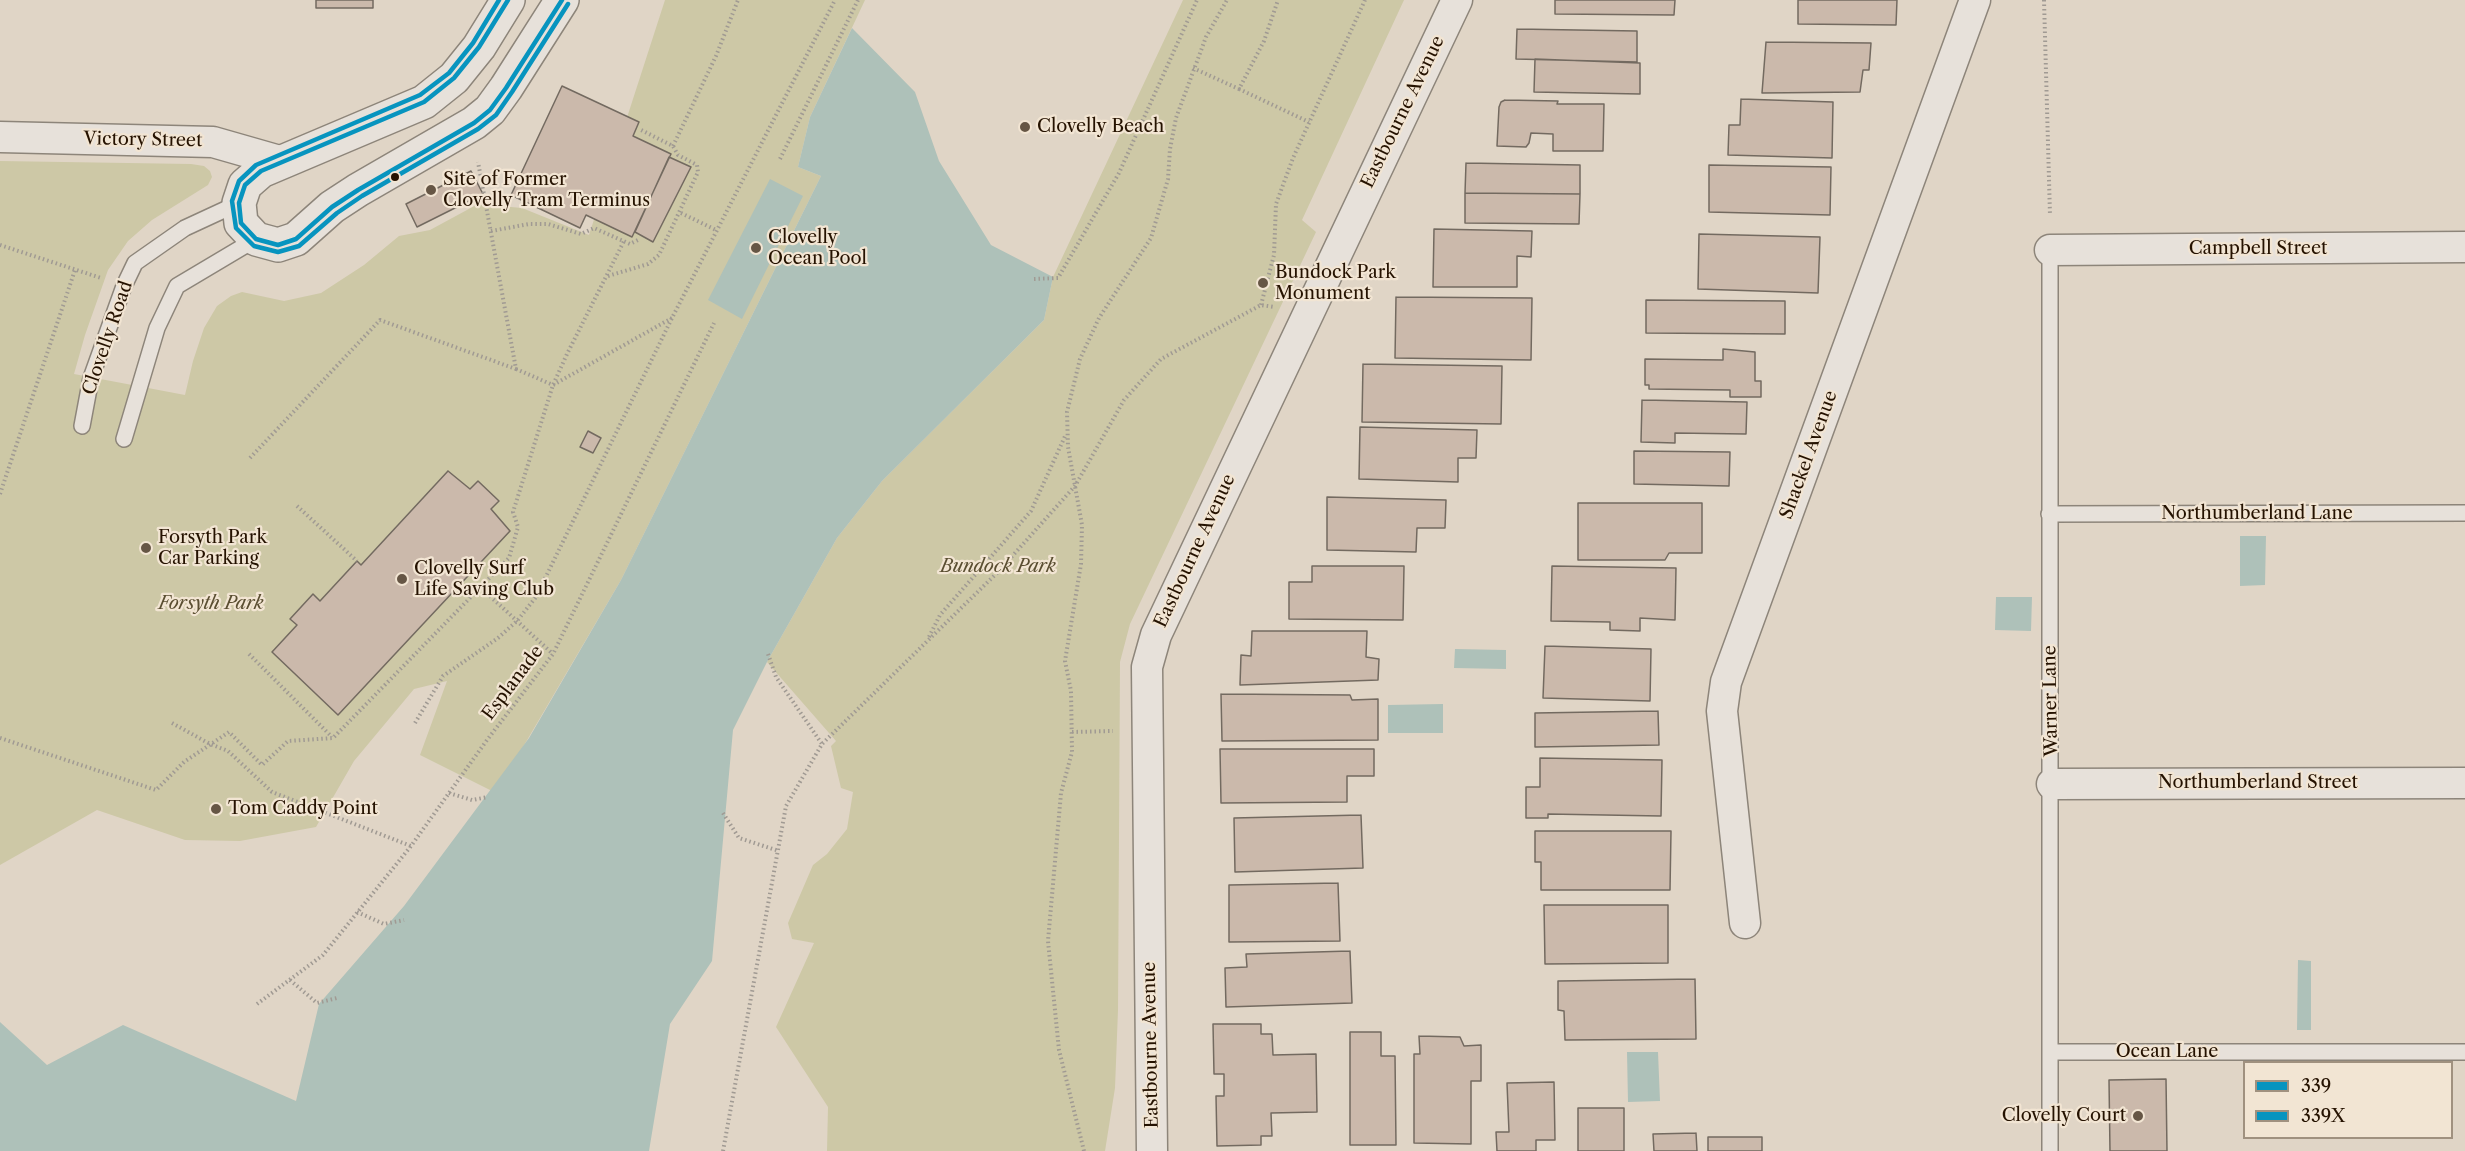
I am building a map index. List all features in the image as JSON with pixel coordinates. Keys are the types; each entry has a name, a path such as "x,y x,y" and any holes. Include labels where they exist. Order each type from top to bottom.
{"street":[{"path":"508,0 479,47 454,78 424,102 261,171 245,185 239,203 242,223 256,239 278,245 296,239 332,207 358,190 474,123 490,110 506,88 562,0"},
{"name":"Eastbourne Avenue","path":"1152,1151 1147,667 1156,635 1307,312 1457,0"},
{"name":"Shackel Avenue","path":"1745,923 1722,711 1726,682 1975,0"},
{"name":"Victory Street","path":"0,137 213,142 283,162"},
{"name":"Campbell Street","path":"2050,250 2465,247"},
{"name":"Northumberland Street","path":"2052,784 2465,783"}],"lane":[{"name":"Clovelly Road","path":"82,426 91,378 124,286 135,263 185,228 239,203"},
{"path":"124,439 157,328 177,286 256,239"},
{"name":"Warner Lane","path":"2050,250 2049,514 2052,784 2050,1151"},
{"name":"Northumberland Lane","path":"2049,514 2465,513"},
{"name":"Ocean Lane","path":"2050,1052 2465,1052"}],"path":[{"path":"673,146 716,56 738,0"},
{"path":"415,723 443,676 498,638 518,621 536,597 716,230 835,0"},
{"path":"780,159 858,0"},
{"path":"1034,279 1058,278 1103,201 1119,173 1197,0"},
{"path":"1084,1151 1059,1050 1048,941 1061,794 1072,752 1071,691 1065,661 1082,564 1082,525 1068,447 1067,412 1080,359 1099,318 1151,238 1168,179 1170,149 1176,118 1206,37 1227,0"},
{"path":"1239,88 1264,41 1278,0"},
{"path":"1261,305 1274,255 1276,204 1309,122 1365,0"},
{"path":"2044,0 2050,250"},
{"path":"1193,68 1309,122"},
{"path":"607,276 648,264 659,255 681,213 698,172 697,165 678,155 673,146 639,129"},
{"path":"478,159 516,369"},
{"path":"681,213 716,230"},
{"path":"491,231 529,224 548,224 581,234 594,228 630,244 640,239"},
{"path":"0,738 156,790 184,762 229,732 262,765 288,741 333,738 509,558 518,527 513,512 553,385 624,241"},
{"path":"0,245 124,286"},
{"path":"0,494 75,270"},
{"path":"723,1151 786,806 822,744 998,572 1075,486 1124,400 1161,359 1261,305 1307,312"},
{"path":"553,385 672,318"},
{"path":"250,458 380,320 516,369 553,385"},
{"name":"Esplanade","path":"257,1004 323,956 411,846 553,654 714,323"},
{"path":"927,641 940,615 1031,511 1067,430"},
{"path":"297,506 357,561"},
{"path":"480,587 553,654"},
{"path":"249,654 333,738"},
{"path":"768,654 776,677 822,744"},
{"path":"172,723 228,751 272,792 411,846"},
{"path":"1072,732 1117,730"},
{"path":"449,793 471,801 488,797"},
{"path":"723,813 740,838 779,851"},
{"path":"357,912 384,924 404,920"},
{"path":"290,980 317,1003 337,998"}],"green space":[{"name":"Forsyth Park","path":"665,0 865,0 810,117 798,167 821,176 621,580 496,793 420,755 447,681 414,689 354,761 316,827 240,841 185,840 97,810 0,865 0,161 191,164 204,166 210,171 212,177 208,185 152,220 128,241 108,270 74,374 185,395 204,328 217,306 231,296 242,292 284,301 321,293 364,265 399,236 430,230 478,204 522,208 589,235"},
{"name":"Bundock Park","path":"1183,0 1404,0 1302,220 1316,232 1130,624 1120,662 1118,1010 1115,1088 1105,1151 827,1151 828,1107 776,1027 814,943 792,939 788,923 813,865 827,854 847,829 853,792 841,788 831,746 836,741 767,662 837,538 882,481 1044,320 1053,277"}],"shaded area":[{"path":"852,28 915,92 939,161 991,245 1053,277 1044,320 882,481 837,538 767,662 733,730 712,961 670,1024 649,1151 0,1151 0,1022 47,1065 123,1025 296,1101 319,1004 404,906 529,738 621,580 821,176 798,167 810,117"},
{"name":"Clovelly Ocean Pool","path":"770,179 803,196 742,319 708,300"},
{"path":"2240,536 2266,536 2265,585 2240,586"},
{"path":"1996,597 2032,597 2031,631 1995,630"},
{"path":"1455,649 1506,650 1506,669 1454,668"},
{"path":"1443,704 1443,733 1388,733 1388,705"},
{"path":"2298,960 2311,961 2311,1030 2297,1030"},
{"path":"1627,1052 1658,1052 1660,1101 1628,1102"}],"building":[{"path":"316,0 373,0 373,8 316,8"},
{"path":"1555,0 1675,0 1674,15 1555,14"},
{"path":"1798,0 1897,0 1896,25 1798,24"},
{"path":"1517,29 1637,31 1637,62 1516,59"},
{"path":"1766,42 1871,43 1869,70 1863,70 1860,92 1762,93"},
{"path":"1535,59 1640,63 1640,94 1534,92"},
{"path":"562,86 639,122 633,136 671,154 632,237 586,215 580,228 511,195"},
{"path":"1741,99 1833,102 1832,158 1728,155 1729,125 1740,125"},
{"path":"1505,100 1558,101 1557,104 1604,104 1603,151 1553,151 1553,134 1531,133 1526,147 1497,146 1499,107"},
{"path":"669,157 691,167 653,242 635,232"},
{"path":"1466,163 1580,165 1580,194 1465,193"},
{"path":"1709,165 1831,167 1830,215 1709,212"},
{"path":"471,171 483,194 417,227 406,204"},
{"path":"1465,193 1580,194 1579,224 1465,223"},
{"path":"1434,229 1532,231 1531,257 1517,256 1517,287 1433,287"},
{"path":"1699,234 1820,237 1818,293 1698,289"},
{"path":"1396,297 1532,298 1531,360 1395,358"},
{"path":"1646,300 1785,301 1785,334 1646,333"},
{"path":"1723,349 1755,352 1755,381 1761,381 1761,397 1730,397 1730,390 1649,389 1649,385 1645,385 1645,359 1723,360"},
{"path":"1363,364 1502,366 1501,424 1362,422"},
{"path":"1642,400 1747,402 1746,434 1675,433 1675,443 1641,442"},
{"path":"1360,427 1477,430 1476,458 1458,458 1458,482 1359,479"},
{"path":"588,431 601,438 593,453 580,447"},
{"path":"1634,451 1730,452 1729,486 1634,484"},
{"name":"Clovelly Surf Life Saving Club","path":"448,471 470,489 478,481 499,501 491,509 510,531 338,715 272,652 297,625 290,619 313,594 320,601 357,561 361,565"},
{"path":"1327,497 1446,500 1445,528 1417,528 1416,552 1327,550"},
{"path":"1578,503 1702,503 1702,553 1669,553 1665,560 1578,560"},
{"path":"1312,566 1404,566 1403,620 1289,619 1289,582 1312,582"},
{"path":"1552,566 1676,568 1675,620 1640,618 1640,631 1610,630 1610,622 1551,621"},
{"path":"1252,631 1367,631 1366,657 1379,659 1378,680 1240,685 1241,655 1251,656"},
{"path":"1545,646 1651,649 1650,701 1543,698"},
{"path":"1221,694 1350,695 1352,700 1378,699 1378,740 1222,741"},
{"path":"1658,711 1659,745 1535,747 1535,713"},
{"path":"1220,749 1374,749 1374,776 1347,776 1347,802 1221,803"},
{"path":"1540,758 1662,760 1661,816 1548,814 1548,818 1526,818 1526,787 1540,787"},
{"path":"1361,815 1363,868 1235,872 1234,818"},
{"path":"1535,831 1671,831 1670,890 1541,890 1541,862 1535,862"},
{"path":"1338,883 1340,941 1229,942 1229,885"},
{"path":"1544,905 1668,905 1668,963 1545,964"},
{"path":"1350,951 1352,1003 1226,1007 1225,968 1247,967 1246,954"},
{"path":"1695,979 1696,1039 1565,1040 1564,1011 1558,1010 1558,981"},
{"path":"1213,1024 1261,1024 1261,1034 1272,1034 1273,1055 1316,1054 1317,1112 1271,1113 1272,1136 1261,1136 1261,1145 1217,1146 1216,1096 1224,1096 1224,1074 1214,1074"},
{"path":"1350,1032 1381,1032 1381,1056 1395,1056 1396,1145 1350,1145"},
{"path":"1419,1036 1460,1037 1464,1046 1481,1045 1481,1081 1471,1081 1471,1144 1414,1143 1414,1054 1420,1054"},
{"name":"Clovelly Court","path":"2166,1079 2167,1151 2110,1151 2109,1080"},
{"path":"1554,1082 1555,1140 1536,1140 1536,1151 1497,1151 1496,1132 1509,1132 1507,1083"},
{"path":"1578,1108 1624,1108 1624,1151 1578,1151"},
{"path":"1696,1133 1697,1151 1654,1151 1653,1134"},
{"path":"1708,1137 1762,1137 1762,1151 1708,1151"}],"transit line":[{"name":"339X","path":"499,0 473,43 449,73 420,95 256,165 239,181 232,201 236,228 254,246 278,252 299,246 337,213 362,196 478,129 496,115 568,4"},
{"name":"339","path":"508,0 479,47 454,78 424,102 261,171 245,185 239,203 241,223 256,239 278,245 296,239 332,207 358,190 474,123 490,110 506,88 562,0"}],"place":[{"name":"Clovelly Beach","path":"1025,127"},
{"name":"Site of Former Clovelly Tram Terminus","path":"431,190"},
{"name":"Clovelly Ocean Pool","path":"756,248"},
{"name":"Bundock Park Monument","path":"1263,283"},
{"name":"Forsyth Park Car Parking","path":"146,548"},
{"name":"Clovelly Surf Life Saving Club","path":"402,579"},
{"name":"Tom Caddy Point","path":"216,809"},
{"name":"Clovelly Court","path":"2138,1116"}]}
